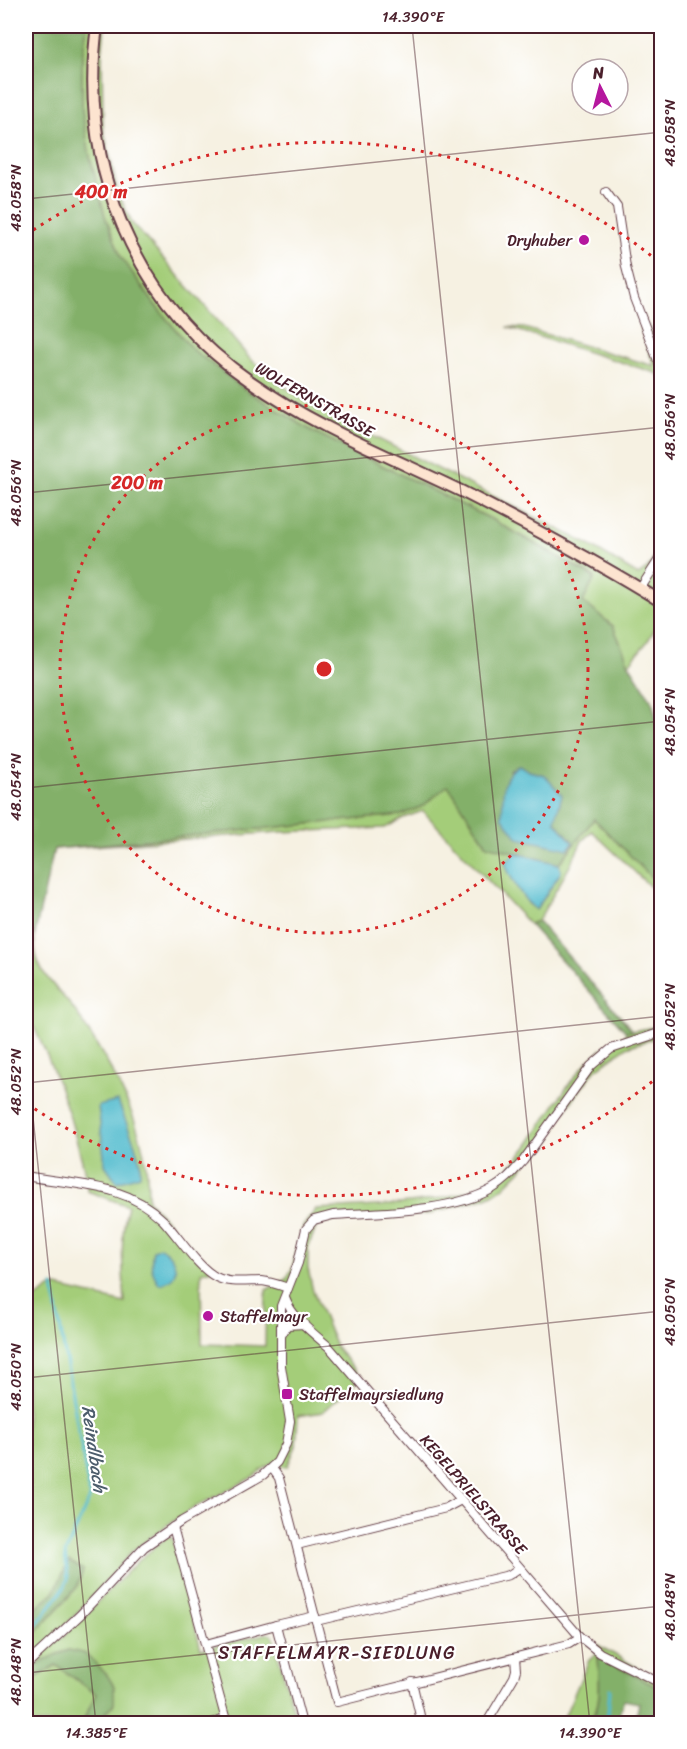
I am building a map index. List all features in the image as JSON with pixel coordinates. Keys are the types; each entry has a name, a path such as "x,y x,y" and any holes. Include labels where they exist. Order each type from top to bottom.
{"main road":[{"name":"WOLFERNSTRASSE","path":"97,26 92,80 93,113 98,150 114,208 137,258 177,315 200,340 250,381 290,406 536,530 662,602"}],"street":[{"path":"606,192 617,207 626,267 634,298 662,371"},
{"path":"640,589 662,555"},
{"path":"26,1665 80,1615 144,1547 272,1468 282,1453 290,1421 290,1408 281,1366 280,1315 298,1263 306,1229 314,1220 333,1215 432,1206 472,1197 493,1189 523,1161 591,1066 611,1049 662,1032"},
{"path":"26,1176 108,1190 139,1200 164,1221 215,1277 230,1281 269,1282 288,1288"},
{"name":"KEGELPRIELSTRASSE","path":"285,1298 289,1307 329,1347 580,1637 600,1653 662,1684"},
{"path":"281,1335 286,1325 304,1324"},
{"path":"272,1468 279,1478 337,1702 569,1644 580,1637"},
{"path":"297,1545 446,1508 461,1500"},
{"path":"173,1527 227,1721 207,1724"},
{"path":"206,1644 276,1625 509,1575 519,1568"},
{"path":"276,1625 302,1724"},
{"path":"486,1724 514,1677 515,1658"},
{"path":"412,1682 422,1724"}],"green space":[{"path":"26,26 87,26 82,56 82,111 90,157 105,216 121,257 155,305 192,349 247,391 312,431 491,519 595,578 583,602 613,626 629,664 652,701 661,737 661,887 594,819 559,864 487,845 448,785 423,806 401,815 54,849 35,934 26,924","holes":["519,765 529,771 544,775 562,795 555,821 573,842 509,771"]},
{"path":"87,26 105,26 102,55 103,128 119,195 132,223 250,359 314,407 547,523 591,546 638,575 648,568 661,547 661,569 657,584 661,588 661,619 647,642 629,664 613,626 583,602 595,577 491,519 312,431 247,391 192,349 155,305 121,257 105,216 90,157 82,111 82,56"},
{"path":"648,326 661,357 661,381 660,376 656,373 507,327 524,328 654,366 640,327"},
{"path":"448,784 487,845 516,853 505,862 529,905 536,910 561,872 559,864 594,818 661,887 661,897 592,831 582,841 538,921 529,924 423,811 385,828 280,832 54,849 401,815 423,806"},
{"path":"538,921 633,1031 626,1032 529,924"},
{"path":"26,924 35,934 37,959 42,970 78,1015 105,1058 128,1103 143,1150 148,1200 212,1269 201,1272 202,1344 265,1346 266,1290 286,1279 292,1269 303,1226 316,1209 413,1202 440,1198 486,1184 502,1174 518,1158 587,1062 605,1047 625,1036 626,1032 661,1026 661,1036 627,1047 595,1070 520,1171 495,1193 428,1214 337,1220 316,1227 308,1248 308,1269 313,1291 336,1347 361,1378 323,1412 298,1416 296,1446 287,1467 272,1463 249,1479 197,1506 167,1525 132,1551 48,1643 62,1638 138,1561 167,1537 172,1538 201,1649 269,1633 273,1636 297,1723 234,1723 230,1713 192,1723 101,1723 104,1715 114,1704 69,1650 46,1660 26,1674 26,1643 77,1587 83,1570 69,1561 54,1592 26,1616 26,1305 53,1286 125,1303 123,1242 128,1206 87,1191 79,1149 60,1087 34,1027 26,1023"},
{"path":"69,1561 83,1570 77,1587 26,1643 26,1616 54,1592"},
{"path":"596,1644 661,1681 661,1689 598,1657 599,1699 594,1713 583,1721 561,1724 589,1660 597,1654"},
{"path":"69,1650 86,1654 107,1675 114,1686 114,1704 104,1715 101,1723 82,1723 96,1694 56,1665 26,1684 26,1674 31,1670"},
{"path":"598,1657 661,1689 661,1714 658,1714 656,1723 635,1723 639,1703 624,1700 616,1723 572,1723 587,1720 595,1713 599,1698"},
{"path":"56,1665 96,1694 82,1723 26,1724 26,1684"}],"water":[{"path":"519,765 529,771 544,775 562,795 555,821 573,843 568,849 518,838 502,817 505,781"},
{"path":"516,853 559,864 561,872 536,910 522,895 507,868 505,862"},
{"path":"118,1101 135,1145 140,1162 140,1175 117,1182 105,1165 98,1106"},
{"path":"160,1247 171,1256 175,1273 172,1278 159,1284 153,1272 152,1260 153,1250"}],"waterway":[{"name":"Reindlbach","path":"26,1634 64,1588 68,1579 65,1554 90,1497 53,1286"},
{"path":"601,1724 608,1714 610,1689"}],"place":[{"name":"Dryhuber","path":"584,240"},
{"name":"Staffelmayr","path":"208,1316"},
{"name":"Staffelmayrsiedlung","path":"287,1394"}],"district":[{"name":"STAFFELMAYR-SIEDLUNG","path":"337,1653"}]}
